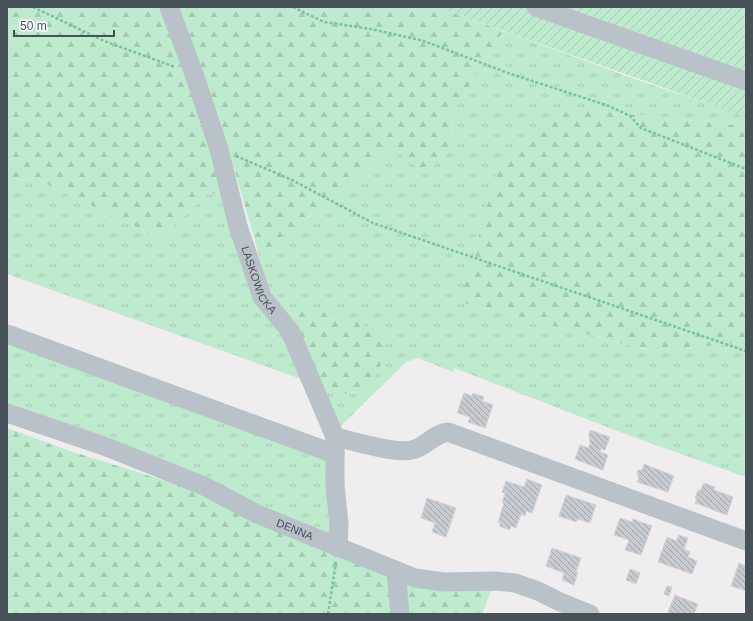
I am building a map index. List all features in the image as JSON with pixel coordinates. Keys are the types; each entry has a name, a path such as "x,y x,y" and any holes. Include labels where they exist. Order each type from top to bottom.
{"street":[{"name":"LASKOWICKA","path":"169,7 194,74 219,149 238,226 262,297 290,331 335,445 335,485 340,524 338,548"},
{"path":"536,7 746,81"},
{"path":"7,334 335,445 413,450 426,443 434,436 448,432 746,541"},
{"name":"DENNA","path":"7,413 104,446 204,486 257,514 415,578 444,582 495,581 515,583 538,591 590,614"},
{"path":"396,571 400,614"}],"path":[{"path":"33,7 104,41 194,74"},
{"path":"293,7 324,22 371,29 424,41 508,73 608,106 630,116 641,128 746,169"},
{"path":"219,149 292,180 373,223 746,352"},
{"path":"328,614 338,548"}],"green space":[{"path":"7,7 159,7 199,106 221,192 206,195 161,239 36,179 7,180"},
{"path":"177,7 437,7 503,31 452,115 453,149 425,173 394,149 259,255 227,144"},
{"path":"437,7 746,7 746,117"},
{"path":"503,31 646,83 746,116 746,126 578,109 557,115 460,302 652,351 738,343 746,345 746,477 633,437 454,368 453,372 418,358 406,362 341,426 314,384 331,393 358,394 297,306 291,322 268,298 262,280 259,255 394,149 425,173 453,149 452,115"},
{"path":"578,109 746,126 746,345 737,343 652,351 460,302 497,172 557,115"},
{"path":"36,179 161,239 206,195 221,192 282,335 304,380 7,274 7,180"},
{"path":"297,306 345,318 380,331 385,356 369,388 358,394 331,393 314,384 291,322"},
{"path":"7,341 328,459 333,534 326,536 7,405"},
{"path":"7,428 70,451 201,492 413,584 493,586 482,614 7,614"}],"building":[{"path":"464,393 472,396 473,393 484,397 482,401 493,405 485,428 468,422 470,417 457,413"},
{"path":"590,430 610,437 605,450 601,449 600,452 608,455 603,470 575,459 580,445 588,448 590,444"},
{"path":"644,464 674,476 668,492 637,482 639,477 637,474 638,470 642,470"},
{"path":"527,479 542,485 532,513 526,511 525,516 521,514 516,528 511,526 510,530 499,526 501,523 498,522 504,503 502,503 505,493 502,492 506,481 524,487"},
{"path":"704,483 715,487 714,490 733,497 727,515 695,503 698,490 700,491"},
{"path":"566,495 596,505 590,523 578,519 576,522 559,516"},
{"path":"427,498 456,508 446,537 432,532 435,523 421,518"},
{"path":"620,518 632,522 633,519 652,526 641,555 625,550 629,540 614,535"},
{"path":"679,535 688,538 684,549 690,552 688,557 697,561 692,574 658,562 667,537 676,541"},
{"path":"552,548 581,558 576,572 578,572 574,585 562,580 564,573 546,566"},
{"path":"739,563 746,566 746,591 731,586"},
{"path":"630,569 640,573 636,584 626,580"},
{"path":"667,586 672,587 669,596 664,594"},
{"path":"675,595 698,604 694,614 673,614 668,612"}]}
